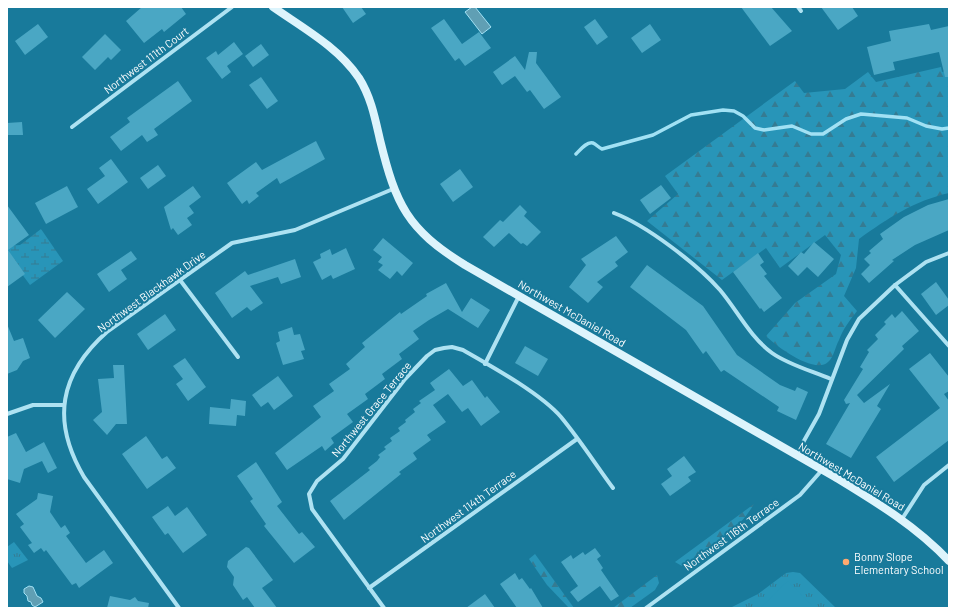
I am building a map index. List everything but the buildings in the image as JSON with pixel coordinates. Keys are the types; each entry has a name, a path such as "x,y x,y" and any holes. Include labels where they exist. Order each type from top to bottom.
{"street":[{"name":"Northwest 111th Court","path":"72,127 232,7"},
{"name":"Northwest McDaniel Road","path":"273,7 328,45 347,62 359,79 372,105 393,189 414,224 436,245 465,265 822,470 902,519 949,561"},
{"name":"Northwest Blackhawk Drive","path":"178,608 74,460 68,445 63,416 64,405 74,372 94,343 232,244 295,230 393,189"},
{"path":"614,213 638,224 703,273 719,290 761,343 772,353 831,379"},
{"path":"796,455 819,414 847,340 859,319 895,285 926,262 949,253"},
{"path":"180,280 238,357"},
{"path":"895,285 949,346"},
{"path":"519,296 485,364 547,404 560,417 613,488"},
{"name":"Northwest Grace Terrace","path":"369,588 312,509 308,498 311,488 317,481 343,460 405,379 418,365 436,350 448,347 463,350 485,364"},
{"path":"7,414 33,405 64,405"},
{"name":"Northwest 114th Terrace","path":"369,588 577,439"},
{"path":"902,519 924,485 949,465"},
{"name":"Northwest 116th Terrace","path":"646,608 800,495 822,470"},
{"path":"369,588 384,608"}],"green space":[{"path":"941,67 942,72 949,70 949,193 936,196 902,211 859,239 856,268 844,296 857,311 845,328 833,355 828,362 822,365 814,365 805,362 778,346 766,336 795,303 836,274 841,255 825,235 780,268 766,248 722,280 647,221 678,194 665,176 795,81 804,93 845,89 868,72 876,82"},
{"path":"41,229 63,261 30,285 13,262 7,260 7,246 20,245"},
{"path":"754,504 741,522 708,550 690,563 682,566 675,562"},
{"path":"14,542 28,560 12,568 7,561 7,547"},
{"path":"535,554 574,608 569,608 547,585 529,559"},
{"path":"786,573 800,573 836,608 730,608 758,594"},
{"path":"657,575 659,583 655,590 630,608 613,608"},
{"path":"788,581 814,608 760,608"}],"shaded area":[{"path":"472,7 475,7 491,27 482,34 465,12"},
{"path":"29,586 33,587 37,596 41,598 43,602 35,607 28,601 27,596 24,593 24,589"}],"waterway":[{"path":"576,154 588,143 593,143 602,149 653,135 691,115 723,110 734,111 743,116 755,128 764,130 792,126 811,134 823,134 846,119 861,114 907,118 926,126 942,129 949,128"}],"place":[{"name":"Bonny Slope Elementary School","path":"846,562"}]}
